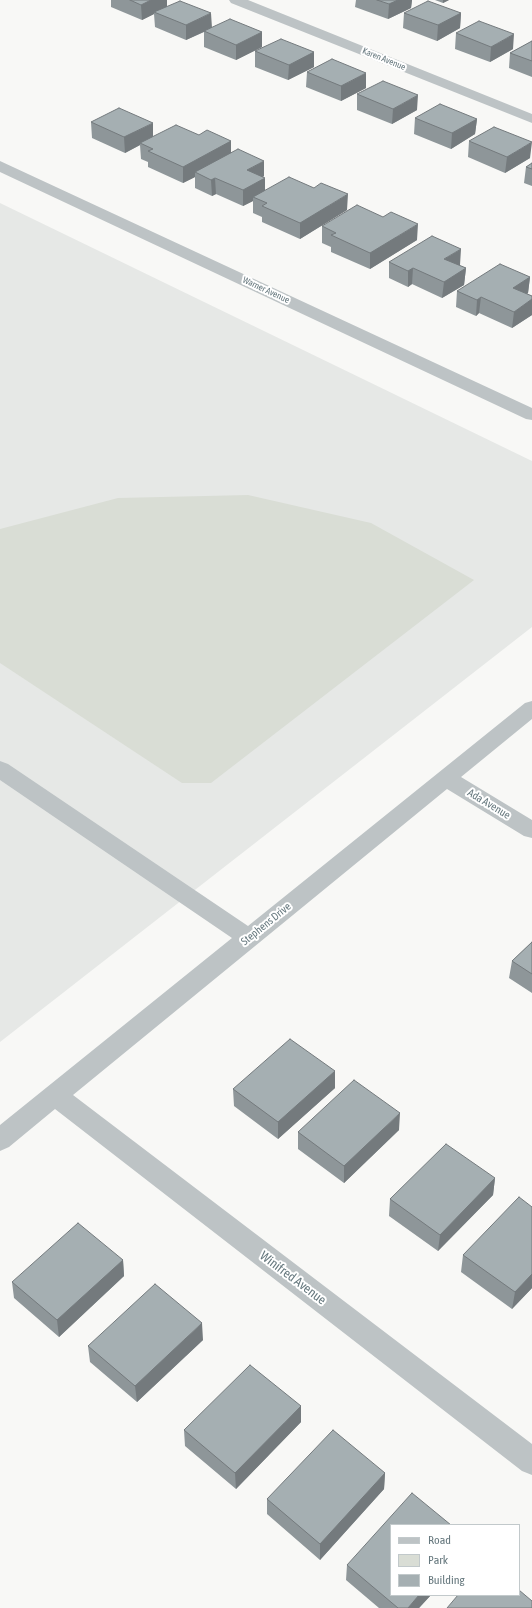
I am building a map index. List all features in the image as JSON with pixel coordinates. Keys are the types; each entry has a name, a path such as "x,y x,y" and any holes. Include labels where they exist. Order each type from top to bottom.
{"street":[{"name":"Karen Avenue","path":"236,0 532,119"},
{"name":"Warner Avenue","path":"0,166 532,415"},
{"name":"Stephens Drive","path":"0,1140 532,708"},
{"path":"0,769 249,938"},
{"name":"Ada Avenue","path":"446,778 532,830"},
{"name":"Winifred Avenue","path":"55,1095 532,1461"}],"shaded area":[{"path":"0,203 532,461 532,627 0,1042"}],"green space":[{"path":"248,495 371,523 474,580 211,783 182,783 0,663 0,529 118,498"}],"building":[{"path":"130,0 151,0 141,5"},
{"path":"377,0 398,0 389,4"},
{"path":"180,1 211,13 186,25 154,12"},
{"path":"428,1 461,13 438,25 404,13"},
{"path":"230,19 262,32 236,45 204,31"},
{"path":"479,21 514,34 491,47 456,33"},
{"path":"281,39 314,52 289,65 255,51"},
{"path":"532,41 532,61 510,53"},
{"path":"332,59 366,73 341,86 307,72"},
{"path":"383,81 418,95 393,109 357,94"},
{"path":"440,104 477,119 452,133 415,118"},
{"path":"119,108 153,123 124,137 91,122"},
{"path":"176,125 199,135 207,130 231,141 183,167 148,151 153,149 140,143"},
{"path":"494,127 532,142 507,157 469,141"},
{"path":"238,149 264,161 247,170 265,178 243,190 215,178 211,180 195,172"},
{"path":"532,163 532,169 526,167"},
{"path":"289,177 314,188 321,183 348,194 300,223 262,206 267,203 253,197"},
{"path":"357,205 383,217 391,212 418,224 370,253 331,235 336,233 322,226"},
{"path":"432,236 461,249 444,259 466,268 444,282 413,268 408,271 389,262"},
{"path":"500,264 530,277 513,288 532,296 532,299 514,312 481,297 477,300 457,291"},
{"path":"532,942 532,974 512,961"},
{"path":"290,1039 335,1071 278,1122 233,1089"},
{"path":"354,1080 400,1113 344,1166 298,1132"},
{"path":"446,1144 495,1178 440,1235 390,1199"},
{"path":"519,1197 532,1207 532,1274 515,1292 463,1255"},
{"path":"78,1223 123,1260 57,1320 12,1282"},
{"path":"155,1284 202,1323 135,1386 88,1346"},
{"path":"250,1365 301,1406 235,1473 184,1430"},
{"path":"333,1430 385,1473 320,1544 267,1499"},
{"path":"412,1493 450,1524 390,1524 390,1596 418,1596 408,1608 398,1608 347,1565"},
{"path":"520,1591 532,1601 532,1608 447,1608 457,1596 520,1596"}]}
